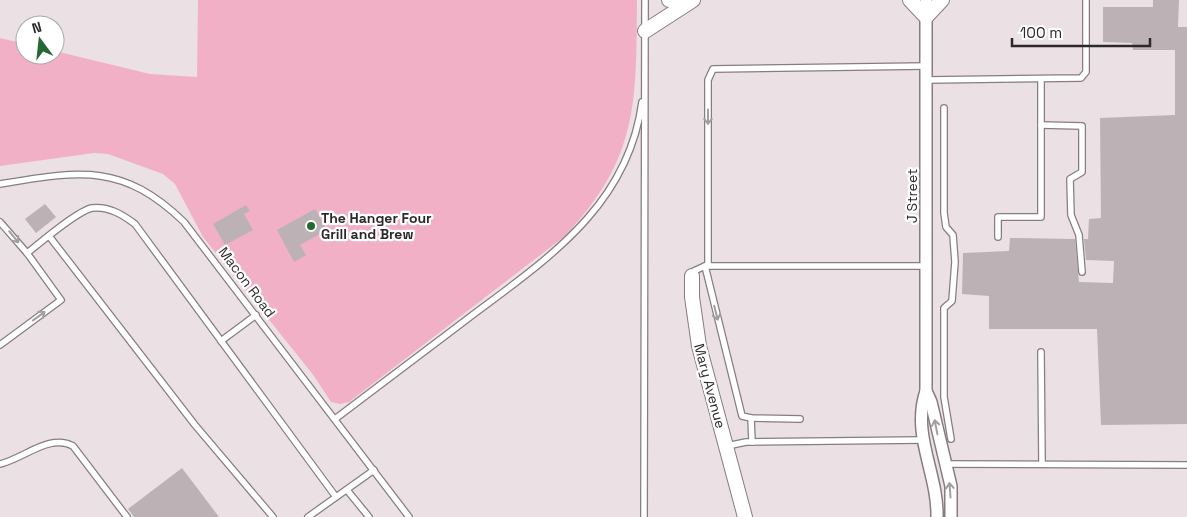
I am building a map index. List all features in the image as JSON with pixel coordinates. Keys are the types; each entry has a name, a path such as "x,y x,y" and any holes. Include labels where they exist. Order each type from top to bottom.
{"street":[{"path":"669,0 693,0"},
{"path":"645,31 693,0"},
{"path":"910,0 926,17 942,0"},
{"name":"J Street","path":"926,0 926,391 922,404 922,440 935,489 937,517"},
{"name":"Mary Avenue","path":"692,276 692,297 699,346 738,494 746,517"},
{"name":"J Street","path":"926,391 931,402 946,464 950,486 951,517"},
{"name":"Mary Avenue","path":"738,494 738,517"}],"lane":[{"path":"644,517 645,0"},
{"path":"927,80 1069,80 1084,76 1086,72 1086,0"},
{"path":"800,418 751,418 742,416 707,266 708,80 713,69 927,66"},
{"path":"335,419 543,262 584,224 612,186 632,142 640,118 645,78"},
{"path":"998,236 998,217 1041,217 1041,80"},
{"path":"944,108 944,213 946,228 953,235 955,262 952,301 944,308 944,396 952,439"},
{"path":"1041,125 1082,126 1082,172 1070,178 1072,215 1079,235 1082,272"},
{"name":"Macon Road","path":"0,184 82,173 111,176 138,186 163,202 184,222 410,517"},
{"path":"27,253 91,208 107,209 123,215 135,224 336,497"},
{"path":"0,222 27,253 61,300 0,345"},
{"path":"49,236 196,425 272,517"},
{"path":"692,276 694,270 707,266 926,266"},
{"path":"221,341 256,315"},
{"path":"1041,352 1042,464"},
{"path":"751,418 752,442"},
{"path":"726,446 752,442 922,440"},
{"path":"0,464 46,445 57,442 67,443 73,446 127,517"},
{"path":"946,464 1187,465"},
{"path":"308,517 374,470"},
{"path":"347,490 369,517"}],"shaded area":[{"path":"198,0 637,0 636,69 628,127 620,154 607,180 589,207 565,236 349,402 340,404 331,402 314,376 203,237 175,184 163,174 108,154 94,153 0,166 0,38 15,42 15,65 65,65 65,53 150,74 197,77"}],"building":[{"path":"1153,0 1179,0 1178,27 1187,27 1187,424 1101,425 1097,329 989,329 989,296 962,294 963,253 1009,251 1010,238 1075,239 1079,282 1113,283 1114,261 1086,260 1084,239 1088,239 1089,219 1101,218 1100,118 1175,115 1175,50 1133,50 1132,43 1103,42 1103,7 1153,7"},
{"path":"45,204 56,217 36,233 25,219"},
{"path":"246,205 250,211 244,214 253,230 225,245 213,224"},
{"path":"315,209 327,230 300,245 306,255 294,262 277,230"},
{"path":"182,468 219,517 134,517 128,509"}],"place":[{"name":"The Hanger Four Grill and Brew","path":"311,226"}]}
